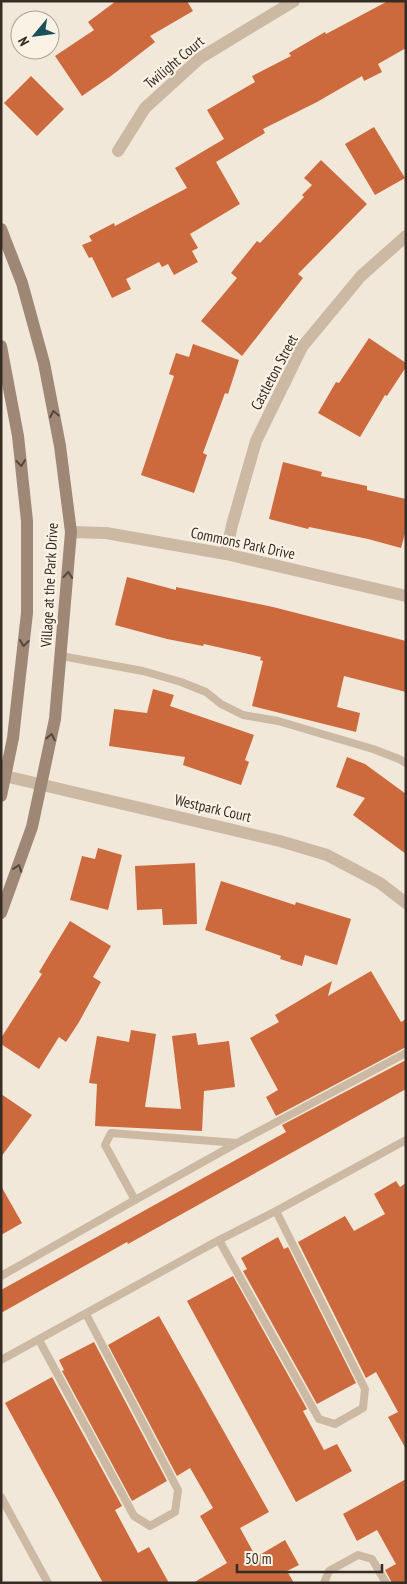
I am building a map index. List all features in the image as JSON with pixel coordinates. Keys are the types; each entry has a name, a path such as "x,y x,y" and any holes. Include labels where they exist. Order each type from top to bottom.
{"street":[{"name":"Twilight Court","path":"118,151 145,108 200,58 294,1"},
{"name":"Village at the Park Drive","path":"1,229 22,283 44,363 60,446 71,532 55,718 32,827 1,913"},
{"name":"Castleton Street","path":"226,554 256,441 302,347 361,276 406,236"},
{"name":"Village at the Park Drive","path":"1,346 18,436 27,522 27,613 13,738 1,796"},
{"name":"Commons Park Drive","path":"71,532 106,533 226,554 406,596"},
{"name":"Westpark Court","path":"4,776 280,841 328,856 380,883 406,903"}],"lane":[{"path":"61,656 143,671 181,682 206,692 221,704 243,714 278,721 363,746 406,763"},
{"path":"1,1276 237,1143 406,1053"},
{"path":"135,1200 105,1145 111,1133 237,1143"},
{"path":"1,1360 406,1140"},
{"path":"219,1240 319,1419 335,1424 364,1408 365,1389 276,1211"},
{"path":"38,1340 134,1516 150,1526 175,1512 178,1490 86,1314"},
{"path":"1,1497 48,1583"},
{"path":"324,1583 329,1571 358,1555 372,1559 386,1583"}],"building":[{"path":"116,1 187,1 193,11 150,36 155,42 82,96 58,60 60,60 60,53 94,30 88,22"},
{"path":"388,1 406,1 406,48 378,64 382,72 364,81 362,76 317,102 263,129 265,133 216,162 240,204 190,234 198,248 192,251 198,262 174,275 168,264 162,267 159,262 126,279 131,289 112,298 92,257 89,258 82,245 92,241 89,236 114,223 115,226 187,188 175,168 224,139 207,110 255,82 252,76 291,56 289,53 325,32 326,34"},
{"path":"31,76 64,109 37,136 4,103"},
{"path":"374,127 405,178 375,195 345,144"},
{"path":"321,160 367,204 298,274 303,278 242,356 201,321 237,278 231,273 257,241 260,243 304,197 302,195 312,185 304,178"},
{"path":"369,338 406,363 406,367 387,396 385,395 360,437 318,413 336,382 339,383"},
{"path":"193,344 239,360 228,394 225,393 203,453 207,455 194,493 141,475 174,376 169,374 176,353 189,357"},
{"path":"283,462 322,472 321,476 367,486 367,490 406,499 406,530 401,548 368,539 309,527 308,529 269,519"},
{"path":"127,577 176,590 176,587 273,607 406,641 406,692 344,676 337,707 360,713 356,732 252,706 263,661 260,660 261,657 204,644 203,646 167,639 115,625"},
{"path":"153,689 174,695 170,706 254,735 245,760 249,762 241,785 183,765 185,757 109,746 114,709 147,713"},
{"path":"347,757 365,764 406,794 406,854 353,815 365,798 336,787"},
{"path":"98,848 122,855 108,910 70,900 82,856 95,859"},
{"path":"195,863 197,924 163,925 162,909 137,910 135,866"},
{"path":"221,881 295,905 296,902 351,919 337,965 305,955 302,966 280,959 281,956 205,930"},
{"path":"70,921 111,946 93,977 101,982 79,1022 66,1042 59,1037 39,1069 1,1044 1,1038 42,974 39,972"},
{"path":"371,971 401,1022 406,1019 406,1047 276,1116 266,1097 278,1090 250,1038 279,1022 275,1015 332,981 328,996"},
{"path":"131,1030 156,1034 145,1107 181,1109 172,1036 196,1033 198,1045 229,1041 235,1087 204,1091 202,1131 95,1126 97,1084 89,1083 97,1036 129,1042"},
{"path":"406,1060 406,1089 1,1313 1,1290 286,1132 282,1125"},
{"path":"1,1094 32,1115 1,1157"},
{"path":"396,1181 400,1187 406,1183 406,1449 388,1417 398,1412 376,1372 366,1378 298,1242 345,1216 354,1231 385,1214 374,1194"},
{"path":"1,1186 22,1223 1,1235"},
{"path":"278,1237 284,1249 288,1247 356,1383 317,1404 243,1271 247,1269 241,1258"},
{"path":"233,1276 307,1409 303,1411 324,1450 337,1444 352,1471 296,1502 187,1301"},
{"path":"159,1316 269,1512 240,1528 256,1557 285,1540 299,1565 287,1571 294,1583 193,1583 227,1563 200,1516 213,1508 190,1468 177,1476 108,1345"},
{"path":"94,1342 167,1481 132,1501 62,1371 64,1370 59,1360"},
{"path":"52,1377 122,1506 115,1510 138,1553 149,1547 169,1583 103,1583 5,1403"},
{"path":"406,1479 406,1583 392,1583 385,1570 396,1564 377,1530 357,1541 343,1514"}]}
